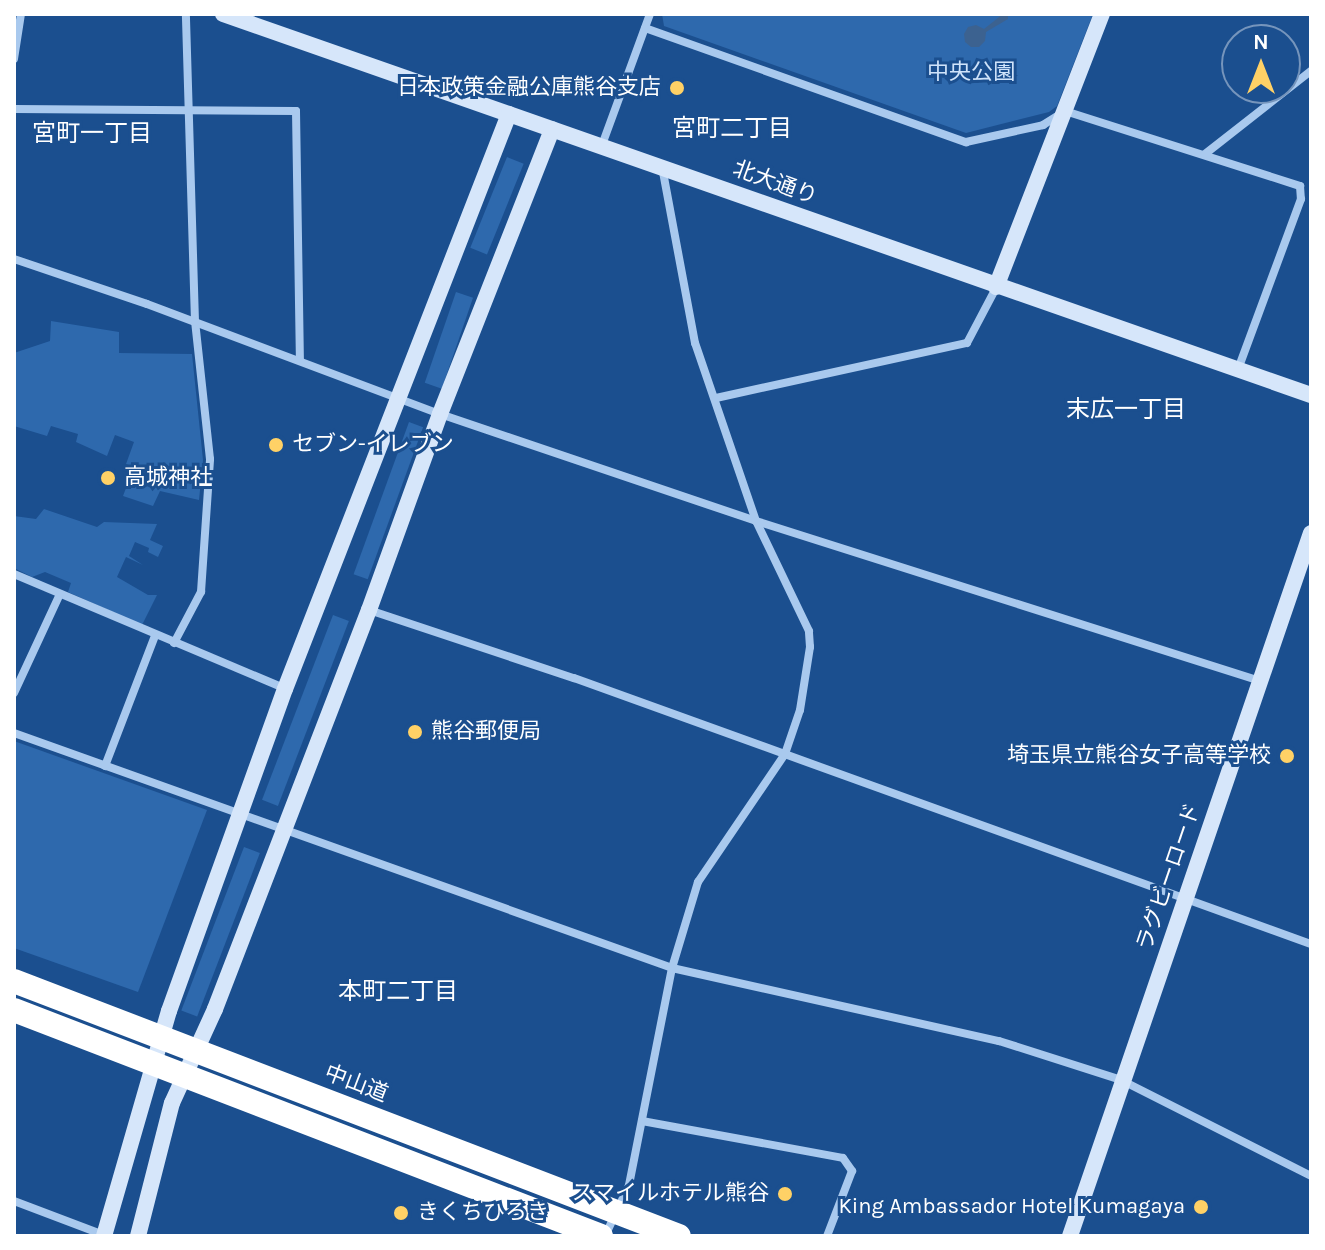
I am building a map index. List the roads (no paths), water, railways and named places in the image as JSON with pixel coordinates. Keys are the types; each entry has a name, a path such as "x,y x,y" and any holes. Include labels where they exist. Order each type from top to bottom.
{"highway":[{"name":"中山道","path":"14,981 679,1236"},
{"path":"14,1010 603,1236"}],"street":[{"path":"14,59 21,14"},
{"path":"174,643 201,592 209,471 195,322 186,14"},
{"name":"北大通り","path":"223,14 1311,395"},
{"path":"602,145 650,14"},
{"path":"716,398 967,343 996,287 1102,14"},
{"path":"645,28 966,142 1043,125 1065,111 1300,186 1301,199 1237,370"},
{"path":"1205,154 1311,71"},
{"path":"14,109 296,111 300,360"},
{"path":"14,1201 104,1236 160,1036 285,689 509,114"},
{"path":"138,1236 163,1131 369,610 440,414 552,129"},
{"path":"603,1236 629,1185 672,968 698,882 785,754 800,710 810,647 809,631 756,521 695,343 661,166"},
{"path":"14,259 300,360 440,414 756,521 1260,681"},
{"name":"ラグビーロード","path":"1070,1236 1311,533"},
{"path":"14,574 285,689"},
{"path":"14,693 60,594"},
{"path":"369,610 574,678 1311,944"},
{"path":"105,766 155,636"},
{"path":"14,733 672,968 999,1041 1121,1080 1311,1176"},
{"path":"642,1121 843,1158 852,1171 827,1236"}],"place":[{"name":"日本政策金融公庫熊谷支店","path":"677,88"},
{"name":"セブン-イレブン","path":"276,445"},
{"name":"高城神社","path":"108,478"},
{"name":"熊谷郵便局","path":"415,732"},
{"name":"埼玉県立熊谷女子高等学校","path":"1287,756"},
{"name":"スマイルホテル熊谷","path":"785,1194"},
{"name":"King Ambassador Hotel Kumagaya","path":"1201,1207"},
{"name":"きくちひろき","path":"401,1213"}],"district":[{"name":"宮町二丁目","path":"732,129"},
{"name":"宮町一丁目","path":"92,134"},
{"name":"末広一丁目","path":"1126,410"},
{"name":"本町二丁目","path":"398,992"}],"park label":[{"name":"中央公園","path":"971,73"}]}
